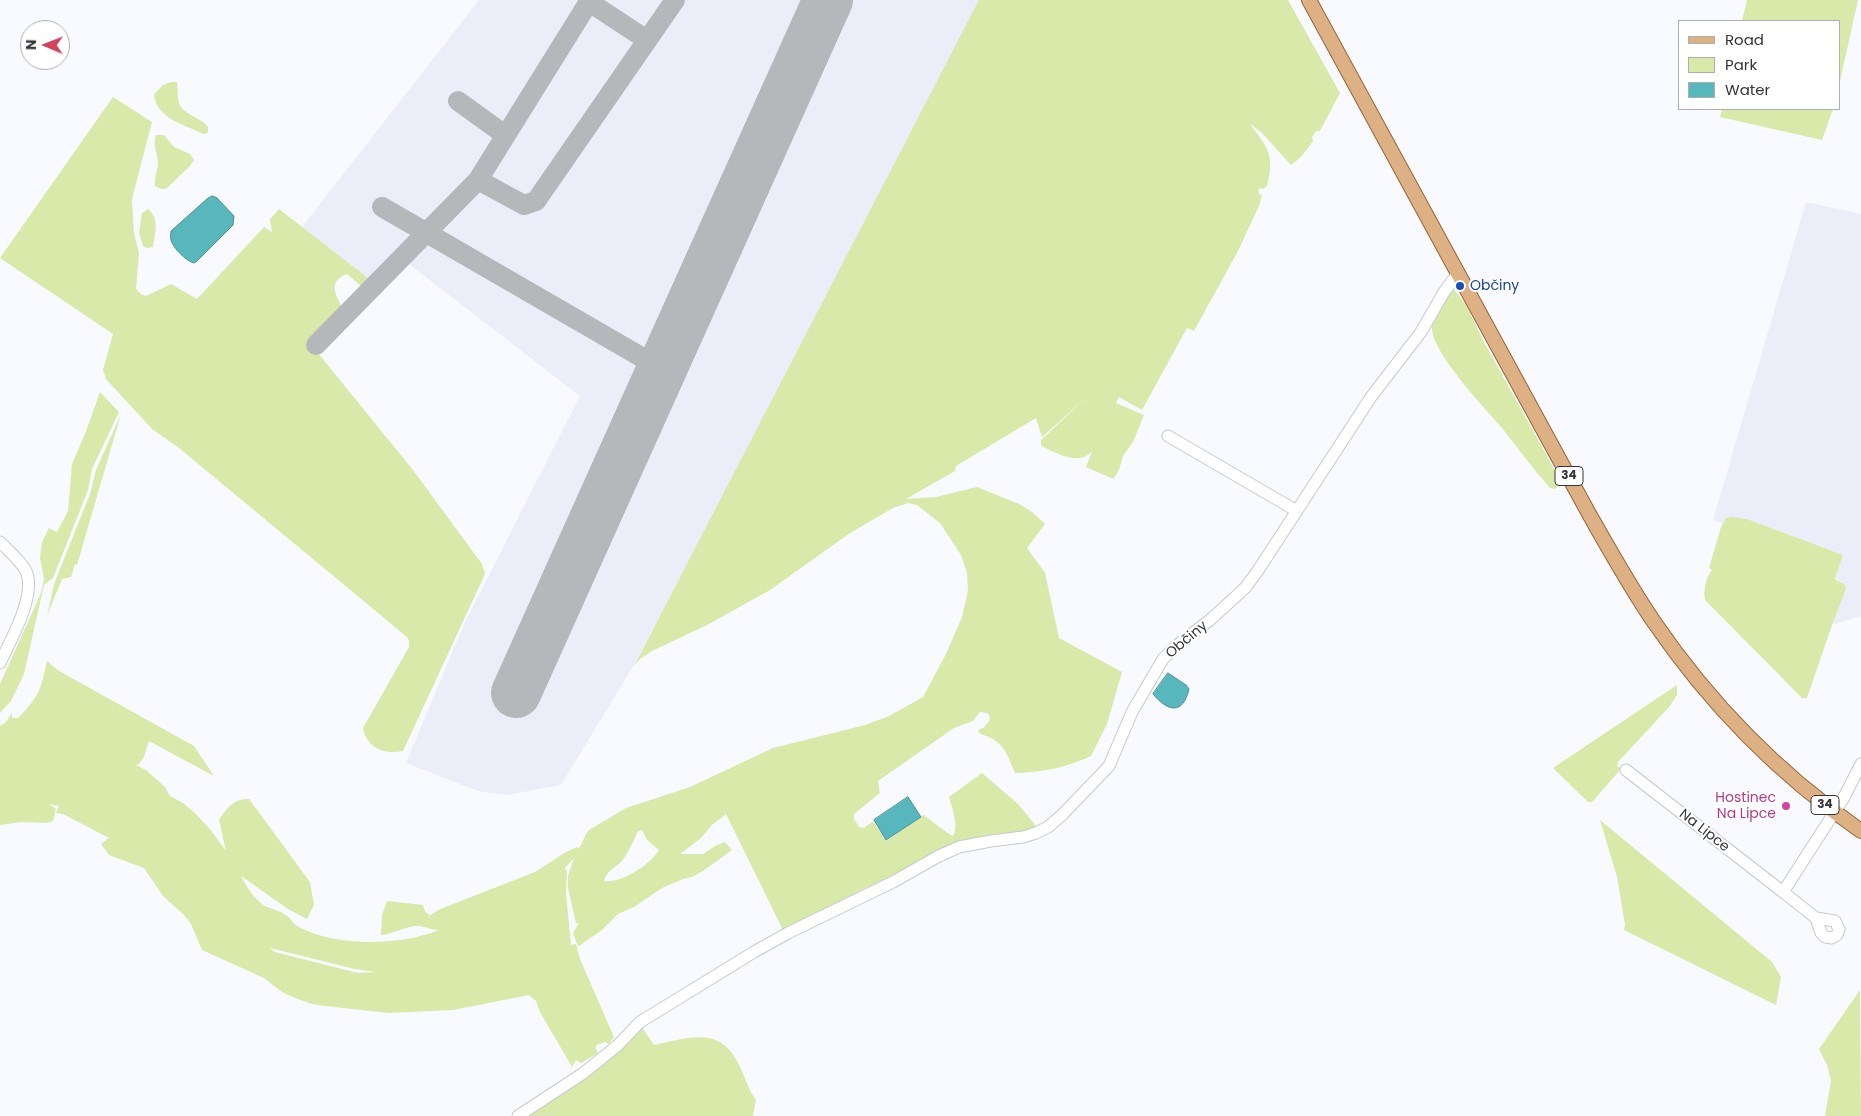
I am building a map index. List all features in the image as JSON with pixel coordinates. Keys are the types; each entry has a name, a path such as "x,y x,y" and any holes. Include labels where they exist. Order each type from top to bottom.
{"main road":[{"name":"34","path":"1309,0 1608,547 1655,623 1706,691 1738,726 1781,768 1835,813 1861,831"}],"street":[{"name":"Občiny","path":"518,1116 582,1074 617,1046 640,1022 788,933 893,882 937,857 959,848 1036,833 1048,827 1062,815 1108,766 1132,712 1163,659 1245,588 1371,397 1421,332 1444,292 1458,273"},
{"path":"1168,436 1297,511"},
{"path":"0,542 20,562 29,581 27,600 0,663"},
{"path":"1783,892 1857,781 1861,764"},
{"name":"Na Lipce","path":"1626,770 1816,918"}],"shaded area":[{"path":"479,0 980,0 881,195 634,665 561,785 507,795 478,791 406,763 464,624 580,396 401,258 380,279 368,278 302,227"},
{"path":"1806,202 1861,214 1861,616 1832,625 1846,589 1845,585 1836,578 1842,555 1747,519 1726,518 1723,524 1713,520"}],"green space":[{"path":"979,0 1288,0 1340,93 1320,131 1316,131 1312,137 1313,141 1308,148 1291,165 1262,133 1249,123 1265,145 1270,159 1267,186 1258,190 1259,194 1262,195 1259,206 1238,251 1194,331 1187,328 1142,410 1119,397 1116,403 1144,415 1133,442 1123,456 1119,470 1114,478 1086,467 1092,451 1081,458 1074,458 1061,455 1041,446 1041,440 1089,395 1042,437 1036,418 956,466 955,471 906,499 936,497 977,487 1019,504 1032,512 1045,524 1027,548 1045,573 1059,638 1122,672 1107,724 1091,756 1054,769 1015,773 1003,748 994,740 980,734 978,730 983,728 990,720 987,713 980,712 973,721 954,728 878,781 880,793 854,814 854,819 859,827 864,828 873,821 886,841 924,815 953,836 955,822 949,797 982,773 1018,804 1037,827 913,865 883,882 865,888 832,908 784,932 726,814 712,825 701,838 680,854 703,854 725,842 732,850 703,871 662,888 634,907 618,914 602,930 579,946 573,933 579,923 576,923 568,888 568,876 574,858 564,869 567,870 566,893 571,945 576,944 580,959 614,1037 609,1044 605,1042 596,1045 598,1053 581,1063 576,1060 572,1067 540,1012 536,1001 529,995 453,1010 389,1013 312,1004 282,992 264,978 202,950 191,924 163,896 144,868 109,855 101,844 109,838 63,814 56,813 59,806 49,804 56,809 53,821 47,823 21,822 0,825 0,726 6,722 12,713 12,718 18,718 31,704 41,686 47,661 59,671 194,746 214,776 149,741 144,757 136,765 146,770 165,787 170,796 183,803 195,813 210,829 226,851 219,820 235,802 249,799 310,882 314,905 307,919 288,909 241,876 251,892 265,906 286,915 297,926 329,938 367,942 406,939 423,935 439,930 415,926 381,935 382,915 387,901 423,905 425,912 429,916 438,910 535,872 566,852 577,847 579,849 589,830 626,808 690,787 773,748 865,725 889,716 923,697 946,654 962,617 968,591 967,573 961,555 940,523 917,505 908,503 893,508 850,533 770,590 709,624 652,651 640,659 634,666","holes":["642,830 647,840 659,850 643,867 635,872 619,879 604,881 609,872 625,856 638,831","270,948 355,969 376,972 358,973 275,952"]},
{"path":"1747,0 1858,0 1841,76 1841,20 1742,20"},
{"path":"177,82 178,101 181,107 205,124 208,127 208,132 205,134 201,133 179,123 165,115 160,109 154,94 163,85"},
{"path":"113,97 152,122 132,199 134,233 139,253 136,289 141,294 146,296 171,284 197,299 264,227 272,232 270,219 279,209 368,278 362,287 347,274 337,281 335,285 336,295 343,310 309,342 413,470 482,564 485,574 403,751 389,752 377,748 368,741 363,728 409,647 407,637 179,448 152,429 106,379 103,370 113,334 0,258"},
{"path":"1722,110 1833,110 1822,140 1720,117"},
{"path":"156,135 164,135 174,147 190,154 194,160 166,189 155,186 158,165"},
{"path":"148,209 154,217 156,226 153,247 147,248 143,246 139,233 142,213"},
{"path":"1453,288 1466,305 1484,342 1559,479 1558,486 1555,489 1550,488 1472,394 1450,365 1434,339 1433,323"},
{"path":"100,392 119,412 92,469 88,490 53,578 44,585 24,674 11,701 0,713 0,684 41,593 44,579 40,558 42,542 49,528 57,532 68,511 72,464"},
{"path":"121,414 77,565 75,564 71,577 62,579 47,616 54,584 90,494 96,470"},
{"path":"1726,518 1747,519 1843,555 1835,579 1845,585 1846,589 1807,698 1802,698 1705,600 1704,592 1708,576 1712,570 1709,568 1721,527"},
{"path":"1677,685 1677,695 1669,707 1618,762 1617,766 1621,769 1592,802 1588,802 1553,768"},
{"path":"1600,820 1772,962 1781,977 1776,1005 1624,930 1625,925 1617,877"},
{"path":"1860,990 1861,1116 1825,1116 1831,1081 1827,1065 1819,1049"},
{"path":"639,1029 643,1029 654,1045 702,1037 713,1039 723,1044 732,1052 756,1100 753,1116 527,1116"}],"water":[{"path":"213,196 234,216 233,225 194,263 184,257 174,247 171,231 208,198"},
{"path":"1168,673 1189,689 1183,703 1179,707 1169,707 1153,694"},
{"path":"908,797 921,817 886,840 874,820"}],"taxiway":[{"path":"316,345 478,180 590,0"},
{"path":"478,180 524,205 536,201 675,0"},
{"path":"589,2 647,40"},
{"path":"458,101 505,135"},
{"path":"382,207 662,369"}],"runway":[{"path":"516,693 828,0"}],"place":[{"name":"Občiny","path":"1460,286"},
{"name":"Hostinec Na Lipce","path":"1786,806"}]}
